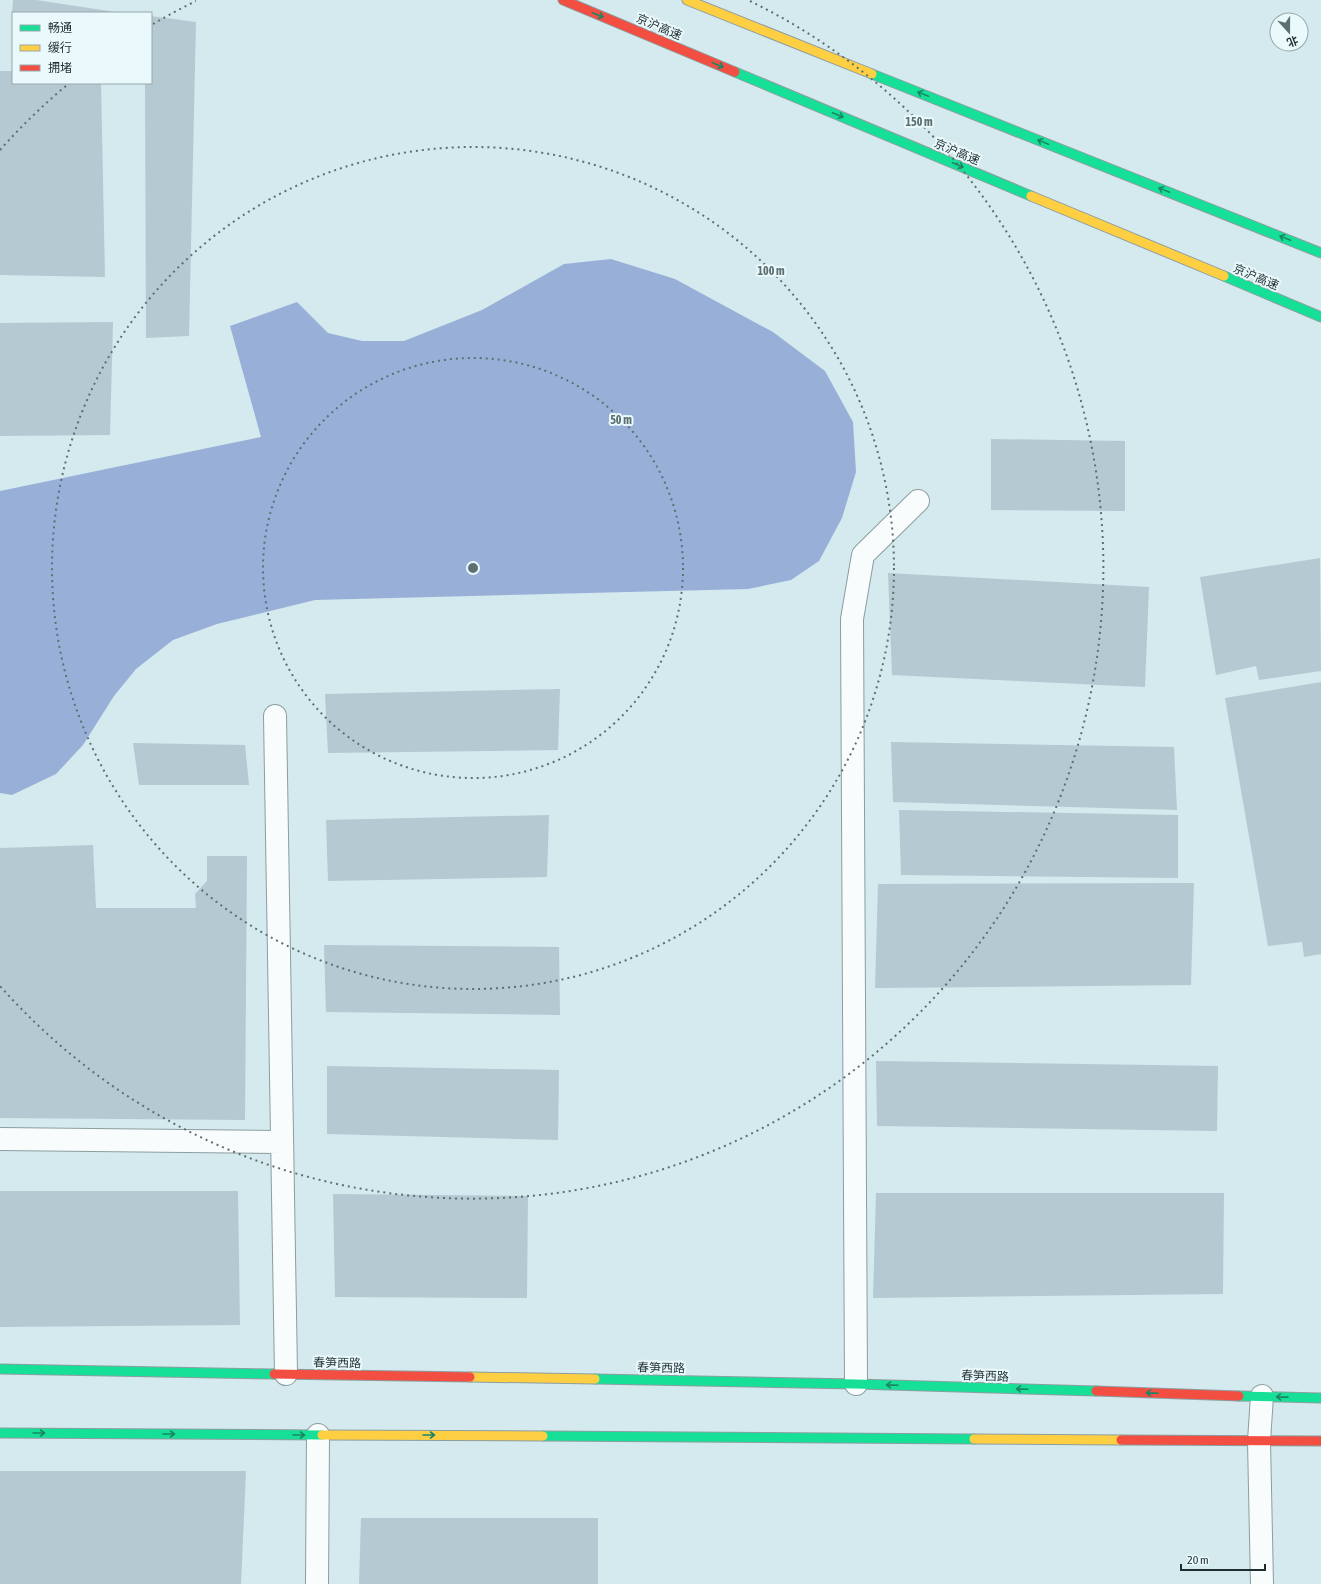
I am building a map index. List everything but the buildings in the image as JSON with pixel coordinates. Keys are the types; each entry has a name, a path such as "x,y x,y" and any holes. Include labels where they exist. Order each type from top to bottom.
{"main road":[{"name":"京沪高速","path":"562,0 1321,317"},
{"path":"687,0 1321,253"},
{"name":"春笋西路","path":"0,1369 856,1384 1321,1398"},
{"path":"0,1433 1321,1441"}],"street":[{"path":"856,1384 852,618 863,555 918,501"},
{"path":"275,716 286,1374"},
{"path":"0,1140 282,1142"},
{"path":"1262,1396 1259,1441 1262,1584"},
{"path":"317,1584 318,1435"}],"water":[{"path":"611,259 675,279 773,332 825,371 853,422 856,472 842,518 819,561 791,580 748,589 315,600 217,624 173,640 136,669 114,696 83,745 56,774 12,795 0,793 0,491 261,437 230,326 297,302 328,333 362,341 404,341 482,310 564,264"}],"traffic: fast":[{"path":"735,72 1031,196"},
{"path":"872,74 1321,253"},
{"path":"1224,276 1321,317"},
{"path":"0,1369 274,1374"},
{"path":"595,1379 856,1384 1096,1391"},
{"path":"1239,1396 1321,1398"},
{"path":"0,1433 322,1435"},
{"path":"543,1436 974,1439"}],"traffic: slow":[{"path":"687,0 872,74"},
{"path":"1031,196 1224,276"},
{"path":"470,1377 595,1379"},
{"path":"322,1435 543,1436"},
{"path":"974,1439 1121,1440"}],"traffic: jam":[{"path":"563,0 735,72"},
{"path":"274,1374 470,1377"},
{"path":"1096,1391 1239,1396"},
{"path":"1121,1440 1321,1441"}]}
